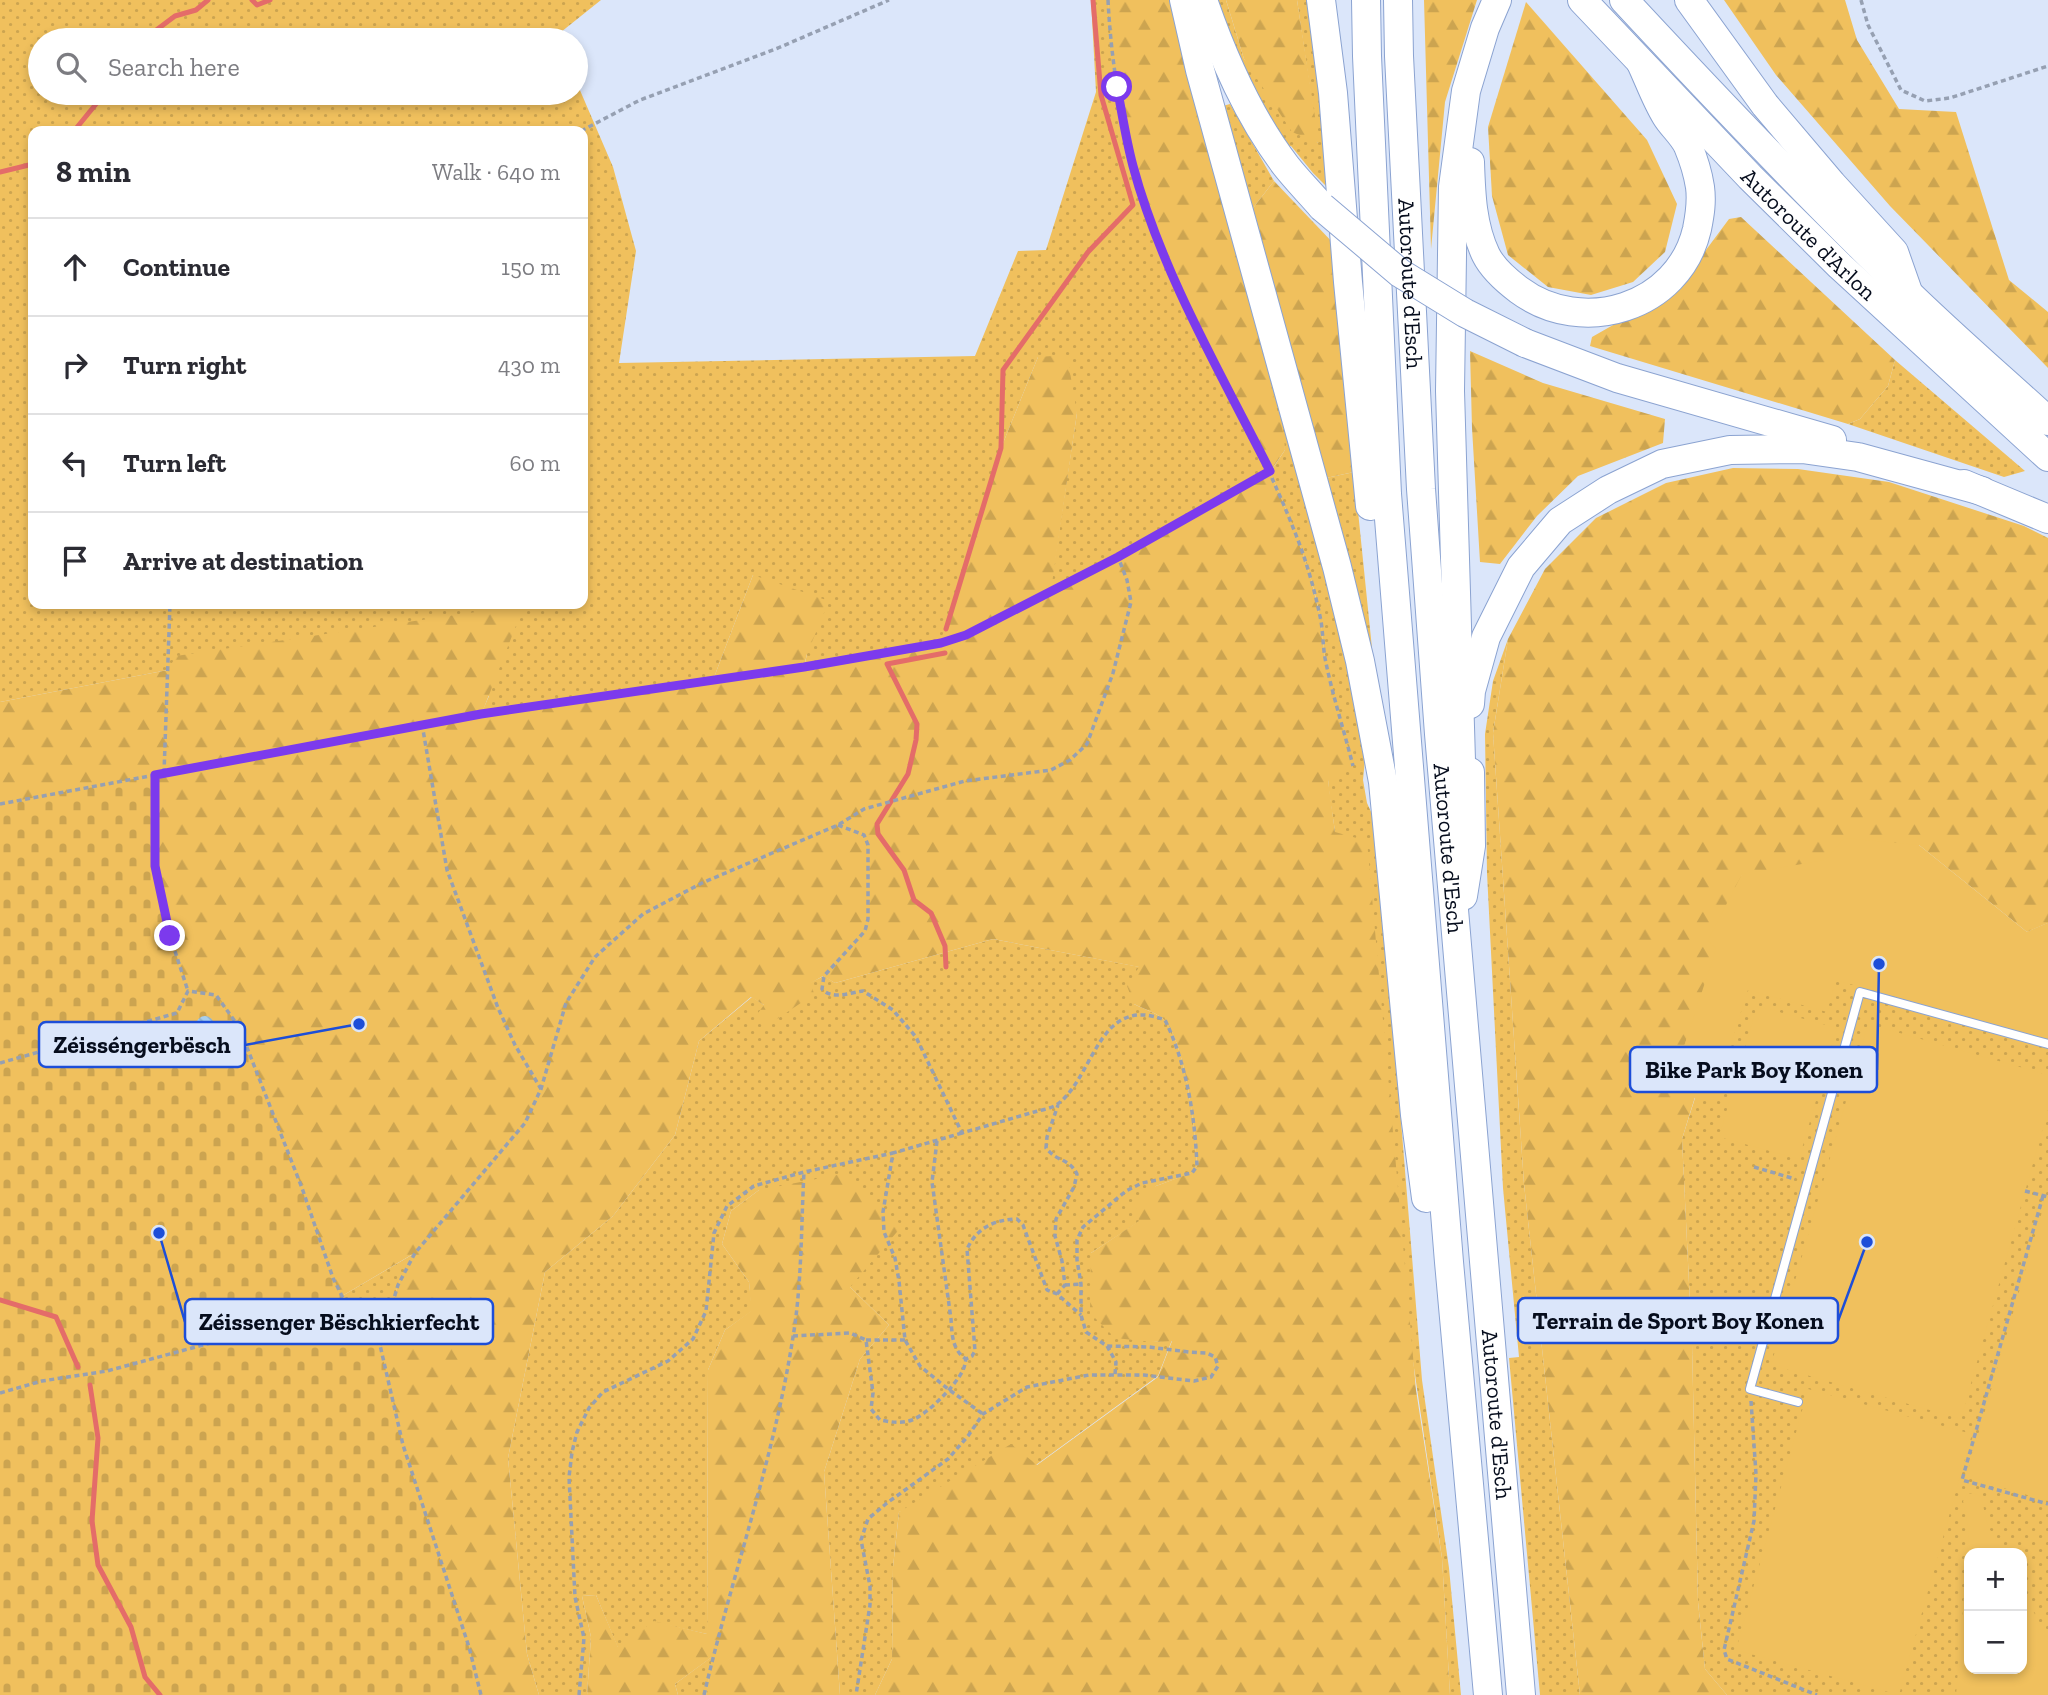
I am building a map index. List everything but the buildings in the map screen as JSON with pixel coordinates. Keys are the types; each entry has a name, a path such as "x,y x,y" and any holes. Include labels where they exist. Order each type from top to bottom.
{"highway":[{"path":"1184,0 1200,70 1360,660 1383,782 1424,1193 1449,1262"},
{"path":"1203,0 1221,52 1250,111 1286,165 1322,207 1401,274 1465,313 1525,342 1617,378 1892,457 2048,519"},
{"path":"1321,0 1334,106 1396,808 1419,914"},
{"name":"Autoroute d'Esch","path":"1366,0 1387,494 1419,914 1488,1695"},
{"name":"Autoroute d'Esch","path":"1398,0 1421,489 1521,1695"},
{"path":"1457,936 1463,843 1450,391 1453,187 1466,91 1497,0"},
{"path":"1511,0 1497,35 1481,97 1470,163 1474,220 1487,257 1506,281 1529,298 1559,310 1610,312 1644,299 1672,278 1693,245 1702,207 1700,184 1688,145 1665,115 1641,63"},
{"name":"Autoroute d'Arlon","path":"1582,0 1750,177 1840,266 2048,457"},
{"name":"Autoroute d'Arlon","path":"1624,0 1769,155 1909,294 2048,421"},
{"path":"1689,0 1765,105 1894,252 1909,294"},
{"path":"1457,936 1471,846 1471,691 1486,637 1499,609 1521,567 1560,521 1608,490 1662,464 1730,450 1802,449 1858,457 1982,491"}],"lane":[{"path":"1798,1402 1750,1389 1860,992 2048,1044"}],"path":[{"path":"588,127 639,100 778,48 889,0"},
{"path":"1108,0 1117,87 1133,167 1179,290 1270,471 1296,533 1310,575 1321,621 1325,659 1353,766"},
{"path":"1861,0 1868,25 1901,90 1925,101 1950,98 2048,66"},
{"path":"0,804 422,724 804,667 941,643 966,635 1118,557 1270,471"},
{"path":"380,1345 398,1285 415,1253 525,1123 541,1089 566,1003 595,957 643,914 702,883 838,825 864,809 965,781 1051,770 1070,760 1087,744 1113,673 1131,602 1127,580 1118,557"},
{"path":"164,773 170,609"},
{"path":"422,724 447,870 498,1008 515,1045 541,1089"},
{"path":"0,1063 177,1013 188,991 170,936 155,866 155,775"},
{"path":"838,825 864,835 869,845 868,919 864,931 824,976 822,989 832,996 863,991 893,1010 916,1037 962,1133"},
{"path":"188,991 216,995 239,1027 303,1188 333,1278 347,1306 380,1345 403,1445 469,1647 481,1695"},
{"path":"1065,1285 1055,1237 1056,1219 1074,1187 1077,1174 1072,1164 1053,1157 1046,1148 1046,1137 1058,1105 1069,1093 1097,1046 1116,1023 1132,1016 1152,1015 1166,1020 1182,1063 1195,1132 1197,1167 1192,1173 1142,1183 1126,1191 1083,1227 1077,1240 1077,1260 1082,1284 1081,1315 1086,1332 1107,1346 1116,1362 1115,1375"},
{"path":"579,1695 584,1638 575,1597 569,1477 577,1432 589,1408 603,1392 668,1361 693,1339 706,1311 714,1233 727,1206 754,1185 937,1142 1058,1105"},
{"path":"937,1142 932,1182 952,1337 961,1357 966,1359"},
{"path":"893,1153 883,1212 884,1232 895,1258 900,1282 905,1340 920,1366 948,1390 983,1414"},
{"path":"1754,1167 1808,1182"},
{"path":"704,1695 767,1462 793,1336 804,1172"},
{"path":"2025,1191 2045,1197 1962,1480 2048,1504"},
{"path":"866,1340 873,1393 871,1409 880,1420 895,1423 913,1419 926,1411 948,1390 963,1370 966,1359 972,1356 975,1344 967,1249 973,1236 985,1226 1007,1220 1017,1219 1023,1225 1047,1290 1057,1294 1081,1315"},
{"path":"1057,1294 1065,1285 1082,1284"},
{"path":"0,1393 42,1381 107,1371 347,1306"},
{"path":"793,1336 850,1333 866,1340 905,1340"},
{"path":"856,1695 870,1605 870,1587 861,1540 868,1520 948,1459 983,1414 1027,1387 1089,1375 1144,1375 1195,1381 1211,1377 1218,1366 1216,1357 1207,1353 1107,1346"},
{"path":"1750,1389 1756,1474 1754,1521 1724,1650 1727,1659 1817,1695"}],"green space":[{"path":"0,0 601,0 566,28 28,28 28,105 586,105 613,167 636,251 619,363 975,356 1018,251 1046,250 1096,92 1091,0 1108,0 1117,87 1124,124 1133,167 1150,218 1179,290 1271,471 1285,450 1200,112 1230,104 1274,181 1253,208 1326,478 1354,472 1374,668 1363,780 1367,803 1377,825 1422,1380 1449,1568 1461,1695 1450,1695 1442,1558 1329,792 1325,662 1321,624 1307,566 1270,472 1118,557 1050,591 1077,413 1038,357 1001,448 941,643 804,667 807,654 753,575 713,680 481,714 489,696 168,670 0,702"},
{"path":"1108,0 1173,0 1284,436 1285,450 1270,472 1187,307 1164,255 1139,184 1130,148 1115,75"},
{"path":"1213,0 1226,0 1244,59 1318,143 1297,0 1310,0 1330,190 1291,146 1288,147 1260,105"},
{"path":"1226,0 1297,0 1319,143 1292,132 1244,59"},
{"path":"1424,0 1477,0 1445,102 1431,249"},
{"path":"1724,0 1845,0 1857,40 1899,109 1956,112 2009,280 2048,312 2048,368 1890,206 1776,75"},
{"path":"1526,2 1647,140 1677,204 1665,252 1633,282 1591,295 1548,287 1508,255 1492,196 1488,127"},
{"path":"1274,181 1336,246 1354,472 1326,478 1253,208"},
{"path":"1741,217 1895,360 1888,386 1860,419 1848,424 1590,346 1592,337 1657,300 1700,258 1729,219"},
{"path":"1470,351 1543,383 1665,419 1663,443 1578,476 1537,516 1500,564 1480,562"},
{"path":"1067,355 1077,413 1051,590 1118,557 1270,472 1296,533 1310,575 1321,621 1325,659 1353,766 1328,780 1335,832 1367,841 1416,1390 1442,1558 1450,1695 875,1695 892,1659 893,1567 899,1512 1011,1444 1037,1465 1158,1377 1172,1341 1115,1338 1090,1313 1091,1253 1139,1221 1135,1204 1156,1186 1191,1173 1197,1166 1189,1092 1174,1036 1164,1020 1134,1004 1127,986 1139,967 993,939 835,983 823,976 811,983 814,994 764,1028 755,1017 764,1005 751,997 699,1041 675,1135 613,1216 545,1272 508,1458 527,1654 539,1695 0,1695 0,702 168,670 176,656 497,609 522,609 482,713 713,680 753,575 829,601 804,666 940,643 1001,448 1038,357","holes":["413,1254 398,1285 379,1344 347,1306 342,1296"]},
{"path":"1895,360 2025,471 2004,477 1848,424 1860,419 1888,386"},
{"path":"1733,468 1798,469 1889,482 2024,526 2048,538 2048,923 2027,932 1919,845 1742,875 1670,1088 1695,1097 1682,1139 1692,1345 1698,1602 1705,1669 1727,1695 1580,1695 1524,1184 1493,733 1508,639 1545,569 1596,518 1666,483"},
{"path":"1508,639 1493,733 1524,1184 1580,1695 1540,1695 1509,1358 1519,1357 1503,1188 1487,873 1485,734 1493,681"},
{"path":"155,775 155,866 170,936 188,990 216,995 239,1027 302,1188 333,1278 347,1306 380,1345 403,1445 469,1647 481,1695 0,1695 0,804"},
{"path":"1844,838 1919,845 2027,932 2048,923 2048,1040 1836,980 1827,1012 1748,990 1712,1103 1670,1089 1716,949 1708,940 1742,874 1826,860"},
{"path":"2048,923 2048,1695 1727,1695 1705,1669 1698,1602 1692,1345 1682,1139 1695,1098 1670,1089 1708,940 2027,932"},
{"path":"993,939 1140,967 1134,1004 1164,1020 1174,1036 1189,1092 1197,1166 1192,1173 1156,1186 1140,1221 1091,1253 1153,1342 1172,1340 1158,1376 1036,1465 899,1512 893,1567 892,1659 875,1695 840,1695 824,1472 860,1359 889,1325 759,1190 731,1211 722,1244 749,1282 752,1311 725,1330 708,1370 707,1634 654,1622 618,1648 596,1595 582,1596 591,1637 587,1695 539,1695 527,1654 508,1458 545,1272 613,1216 675,1135 699,1041 752,997 764,1005 824,976 835,983"},
{"path":"1757,1006 1837,1028 1799,1159 1719,1137"},
{"path":"1868,1024 2048,1075 2048,1110 1961,1419 1771,1365"},
{"path":"847,1173 902,1226 850,1287 889,1325 860,1359 824,1472 840,1695 706,1695 712,1657 675,1684 678,1695 587,1695 591,1637 582,1596 596,1595 618,1647 654,1621 707,1634 708,1370 725,1330 751,1311 749,1282 722,1244 731,1211 759,1190"},
{"path":"2045,1201 2048,1202 2048,1501 1966,1477"},
{"path":"415,1253 398,1285 380,1345 347,1306 342,1296"},
{"path":"1808,1389 1972,1434 1899,1695 1736,1650"},
{"path":"1974,1493 1981,1497 1988,1526 2000,1548 1968,1548 1969,1531 1963,1501 1967,1494"},
{"path":"1964,1594 1964,1674 2027,1674 2027,1599 2048,1639 2048,1695 1956,1695"},
{"path":"713,1656 706,1695 678,1695 675,1684"}],"waterway":[{"path":"159,28 175,16 196,10 208,0"},
{"path":"252,0 257,5 270,0"},
{"path":"946,629 1001,448 1003,370 1088,252 1133,205 1101,95 1093,0"},
{"path":"78,126 95,105"},
{"path":"0,172 28,165"},
{"path":"945,653 887,664 917,724 908,774 877,824 878,834 904,870 914,900 931,913 945,946 946,967"},
{"path":"0,1300 56,1317 78,1367"},
{"path":"90,1385 98,1438 92,1521 98,1565 131,1627 145,1677 160,1695"}],"place":[{"name":"Bike Park Boy Konen","path":"1879,964"},
{"name":"Zéisséngerbësch","path":"359,1024"},
{"name":"Zéissenger Bëschkierfecht","path":"159,1233"},
{"name":"Terrain de Sport Boy Konen","path":"1867,1242"}],"route":[{"path":"170,936 155,866 155,775 481,714 804,667 941,643 966,635 1118,557 1270,471 1179,290 1150,218 1133,167 1117,87"}]}
